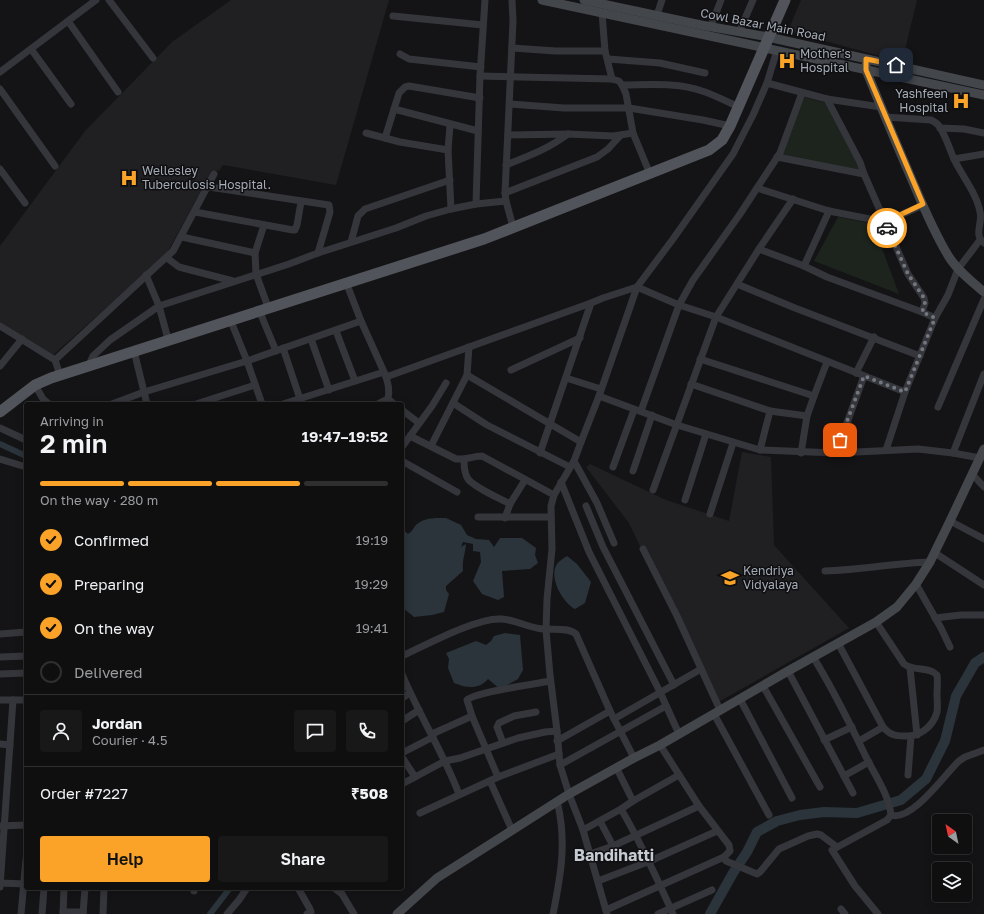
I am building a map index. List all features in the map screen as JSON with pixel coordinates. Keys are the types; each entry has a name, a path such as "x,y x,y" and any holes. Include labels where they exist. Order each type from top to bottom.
{"main road":[{"path":"0,412 35,385 60,375 484,238 709,150 722,140 730,126 785,0"}],"street":[{"path":"0,72 96,0"},
{"path":"109,0 153,58"},
{"path":"476,204 480,76 485,0"},
{"path":"512,0 514,21 505,193 513,227"},
{"name":"Cowl Bazar Main Road","path":"546,0 602,12 866,59 984,85"},
{"name":"Cowl Bazar Main Road","path":"584,0 739,32 766,42"},
{"path":"657,15 662,0"},
{"path":"711,26 721,0"},
{"path":"739,32 753,0"},
{"path":"602,12 605,51 612,79"},
{"path":"393,16 483,26"},
{"path":"68,21 118,92"},
{"path":"766,42 776,50 984,94"},
{"path":"512,48 556,51 605,51"},
{"path":"31,49 72,104"},
{"path":"660,746 699,806 730,848 729,853 725,859 661,886 606,912 584,830 569,794 560,765 550,681 546,630 547,599 552,549 551,506 554,495 572,464 581,442 600,393 637,287 728,161 754,115 767,83 776,50"},
{"path":"400,54 409,58 481,67"},
{"path":"608,59 660,63 705,73"},
{"path":"866,59 866,70 885,117 923,204 950,258 958,268 984,292"},
{"path":"480,76 511,78 612,79 619,81 622,85 629,108 633,133 650,174"},
{"path":"767,83 827,100 881,107"},
{"path":"622,85 683,87 702,90 739,107"},
{"path":"385,138 399,93 404,87 409,86 480,98"},
{"path":"0,89 55,166"},
{"path":"613,467 638,410 679,305 697,274 757,188 780,152 802,93"},
{"path":"827,100 860,162 908,274 924,298 925,304 922,312"},
{"path":"510,104 564,108 629,108 730,126"},
{"path":"394,109 478,132"},
{"path":"885,117 932,120 937,124 979,207 981,216 978,234 982,242 958,268 948,294 935,318 905,392 886,450"},
{"path":"450,125 448,150 451,209"},
{"path":"940,128 964,129 984,133"},
{"path":"366,133 426,147 448,150"},
{"path":"508,135 568,134 620,136 633,133"},
{"path":"506,165 540,152 568,134"},
{"path":"505,193 597,157 608,149 620,136"},
{"path":"954,159 984,154"},
{"path":"777,157 864,174"},
{"path":"0,169 25,203"},
{"path":"55,360 173,251 182,237 214,174"},
{"path":"351,242 358,216 365,208 450,180"},
{"path":"209,186 301,202 329,205 330,209 318,253"},
{"path":"757,188 829,211 885,222 923,204"},
{"path":"653,490 678,425 716,317 793,199"},
{"path":"89,365 93,356 110,340 159,306 396,228 426,216 476,204 506,201"},
{"path":"195,212 295,230 301,202"},
{"path":"804,266 829,211"},
{"path":"264,225 256,253 256,274 264,308 300,399"},
{"path":"182,237 256,253"},
{"path":"759,249 804,266 827,277 935,318"},
{"path":"167,258 179,267 234,281"},
{"path":"146,275 159,306 168,339"},
{"path":"346,282 361,321 385,374 389,388 388,399"},
{"path":"737,284 920,356"},
{"path":"290,402 469,347 637,287 679,305 716,317 905,392"},
{"path":"938,407 984,299"},
{"path":"540,453 592,303"},
{"path":"230,319 248,361 261,402"},
{"path":"117,402 144,392 248,361 361,321"},
{"path":"0,326 55,360 60,375"},
{"path":"336,331 355,382"},
{"path":"856,373 874,337"},
{"path":"511,370 580,338"},
{"path":"310,339 329,390"},
{"path":"0,366 22,340"},
{"path":"431,446 466,375 469,347"},
{"path":"134,351 146,402"},
{"path":"700,359 814,396"},
{"path":"801,453 807,416 827,362"},
{"path":"953,453 984,374"},
{"path":"466,375 581,442"},
{"path":"836,453 864,376"},
{"path":"566,378 638,410 678,425 760,450 801,453 836,453 918,449 980,458"},
{"path":"404,444 432,406 446,383"},
{"path":"692,384 770,411 807,416"},
{"path":"35,385 43,400 46,402"},
{"path":"202,402 255,385"},
{"path":"382,402 388,399"},
{"path":"388,399 392,402"},
{"path":"453,404 487,425 540,453 572,464 596,503 614,543"},
{"path":"760,450 770,411"},
{"path":"404,412 419,423"},
{"path":"633,471 652,415"},
{"path":"0,428 24,439"},
{"path":"685,500 706,434"},
{"path":"410,436 456,459 464,460 482,456 554,495"},
{"path":"710,514 733,443"},
{"path":"397,914 437,878 569,794 634,758 660,746 678,734 876,622 897,607 916,584 930,562 984,449"},
{"path":"0,459 24,466"},
{"path":"464,460 465,472 469,479 476,485 510,504"},
{"path":"404,462 457,492"},
{"path":"972,474 984,487"},
{"path":"505,518 510,504 525,480"},
{"path":"561,482 590,552 660,692 678,734"},
{"path":"586,506 603,547 674,685"},
{"path":"478,517 551,517"},
{"path":"950,521 984,539"},
{"path":"643,549 701,669 717,712 769,815"},
{"path":"934,553 984,584"},
{"path":"825,571 930,562"},
{"path":"916,584 950,647"},
{"path":"935,618 961,614 984,614"},
{"path":"404,655 470,625 490,618 512,620 534,628 546,630 571,630 576,634 610,711 634,758"},
{"path":"838,644 883,727 891,735 914,736 925,730 932,722 937,712 936,675 931,670 910,668 901,660 876,622"},
{"path":"0,634 24,632"},
{"path":"0,657 24,656"},
{"path":"813,657 852,727 885,793 891,812 895,816 904,813 920,803 959,761 965,757 984,750"},
{"path":"908,775 914,736 910,668"},
{"path":"614,719 701,669"},
{"path":"788,671 853,793"},
{"path":"0,674 24,673"},
{"path":"404,679 445,761 459,794"},
{"path":"498,777 472,716 467,700 492,692 550,681"},
{"path":"763,686 820,787"},
{"path":"404,697 410,693"},
{"path":"740,699 792,798"},
{"path":"0,700 24,700"},
{"path":"0,887 3,784 10,745 12,700"},
{"path":"560,765 666,706"},
{"path":"404,720 419,710"},
{"path":"557,741 610,711"},
{"path":"503,743 498,727 499,722 514,716 536,712"},
{"path":"404,752 432,735 472,716"},
{"path":"824,740 852,727"},
{"path":"859,741 883,727"},
{"path":"404,783 445,761 486,750 529,735 557,731"},
{"path":"0,744 10,745"},
{"path":"420,813 498,777 559,754"},
{"path":"404,760 415,777"},
{"path":"844,776 869,762"},
{"path":"616,768 633,801"},
{"path":"584,830 679,775"},
{"path":"490,781 512,830"},
{"path":"553,914 561,874 563,854 561,815 558,801"},
{"path":"590,854 613,846 699,806"},
{"path":"621,809 650,860 672,911"},
{"path":"878,914 847,875 832,850 887,820 891,812"},
{"path":"600,821 613,846"},
{"path":"2,826 24,826"},
{"path":"598,881 717,830"},
{"path":"725,859 759,873 776,852 808,836 821,835 837,847"},
{"path":"0,883 24,884"},
{"path":"21,914 24,890"},
{"path":"42,914 44,890"},
{"path":"64,890 63,913 83,913 85,890"},
{"path":"103,914 104,890"},
{"path":"227,914 246,890"},
{"path":"299,890 311,912 307,914"},
{"path":"337,890 342,894 354,914"},
{"path":"658,914 672,911 712,890"}],"shaded area":[{"name":"Wellesley Tuberculosis Hospital.","path":"231,0 389,0 336,185 223,165 219,171 212,170 166,255 53,355 0,322 0,246 85,131 172,42"},
{"path":"801,0 917,0 902,62 788,31"},
{"path":"803,97 826,103 857,162 859,170 782,155"},
{"path":"838,217 873,224 899,294 814,261"},
{"name":"Kendriya Vidyalaya","path":"742,452 771,457 774,545 849,628 715,704 629,523 586,467 590,464 666,500 729,521"},
{"path":"431,518 446,518 461,525 467,535 476,539 489,540 494,547 500,538 522,538 536,548 535,555 538,563 530,569 502,571 504,597 498,600 482,594 473,581 481,562 480,552 473,551 473,544 463,542 461,547 466,544 463,571 446,586 446,590 449,594 444,612 414,617 404,609 404,531 408,534 417,524"},
{"path":"567,556 577,564 591,582 585,603 575,609 570,606 562,596 554,576 557,564"},
{"path":"505,633 520,635 523,670 518,679 500,689 488,679 481,685 472,687 454,683 448,668 449,659 446,653 476,641 486,645 494,636"}],"waterway":[{"path":"0,444 24,455"},
{"path":"710,914 733,873 747,852 757,832 777,821 800,815 824,812 857,813 901,800 926,779 945,741 956,696 975,663 984,657"},
{"path":"210,914 228,890"}],"way so far":[{"path":"840,440 864,376 905,392 935,318 922,312 925,304 924,298 908,274 887,228"}],"place":[{"name":"Mother's Hospital","path":"787,61"},
{"name":"Yashfeen Hospital","path":"961,101"},
{"name":"Wellesley Tuberculosis Hospital.","path":"129,178"},
{"name":"Kendriya Vidyalaya","path":"730,578"}],"district":[{"name":"Bandihatti","path":"614,855"}],"route":[{"path":"887,228 885,222 923,204 866,70 866,59 896,65"}]}
